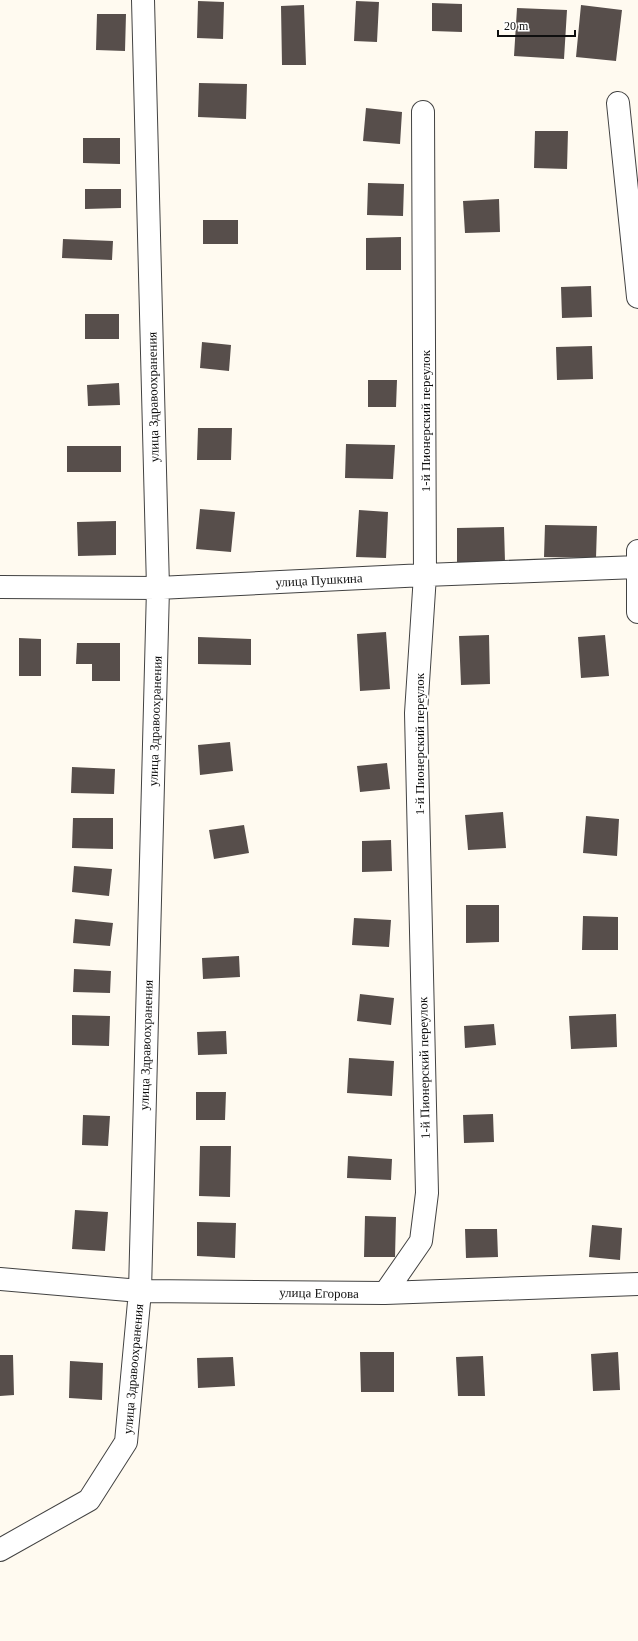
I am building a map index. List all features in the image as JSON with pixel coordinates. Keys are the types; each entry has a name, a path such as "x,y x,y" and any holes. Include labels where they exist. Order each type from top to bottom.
{"street":[{"name":"улица Здравоохранения","path":"0,1550 89,1500 126,1442 140,1291 158,588 143,0"},
{"path":"618,103 638,297"},
{"name":"1-й Пионерский переулок","path":"385,1293 421,1241 426,1194 416,713 426,574 423,112"},
{"name":"улица Пушкина","path":"0,587 158,588 638,562"},
{"path":"638,562 638,612"},
{"name":"улица Егорова","path":"0,1279 140,1291 385,1293 638,1284"}],"building":[{"path":"198,1 224,2 223,39 197,38"},
{"path":"356,1 379,2 377,42 354,41"},
{"path":"432,3 462,4 462,32 432,31"},
{"path":"304,5 306,65 282,65 281,6"},
{"path":"581,5 622,10 616,61 576,57"},
{"path":"517,8 567,10 564,59 514,56"},
{"path":"97,14 126,14 125,51 96,50"},
{"path":"199,83 247,84 246,119 198,117"},
{"path":"366,108 402,112 400,144 363,141"},
{"path":"535,131 568,131 567,169 534,168"},
{"path":"83,138 120,138 120,164 83,163"},
{"path":"368,183 404,184 403,216 367,215"},
{"path":"85,189 121,189 121,208 85,209"},
{"path":"499,199 500,232 465,233 463,201"},
{"path":"203,220 238,220 238,244 203,244"},
{"path":"401,237 401,270 366,270 366,238"},
{"path":"63,239 113,241 112,260 62,258"},
{"path":"591,286 592,317 562,318 561,287"},
{"path":"85,314 119,314 119,339 85,339"},
{"path":"202,342 231,345 229,371 200,368"},
{"path":"592,346 593,379 557,380 556,347"},
{"path":"368,380 397,380 396,407 368,407"},
{"path":"119,383 120,405 88,406 87,385"},
{"path":"198,428 232,428 231,460 197,460"},
{"path":"346,444 395,445 393,479 345,478"},
{"path":"67,446 121,446 121,472 67,472"},
{"path":"200,509 235,512 231,552 196,549"},
{"path":"359,510 388,512 386,558 356,557"},
{"path":"116,521 116,555 78,556 77,522"},
{"path":"545,525 597,526 596,558 544,557"},
{"path":"504,527 505,562 457,562 457,528"},
{"path":"386,632 390,689 360,691 357,634"},
{"path":"489,635 490,684 461,685 459,636"},
{"path":"605,635 609,676 581,678 578,637"},
{"path":"198,637 251,639 251,665 198,664"},
{"path":"19,638 41,639 41,676 19,676"},
{"path":"77,643 120,643 120,681 92,681 92,664 76,664"},
{"path":"230,742 233,771 200,775 198,745"},
{"path":"387,763 390,789 360,792 357,766"},
{"path":"72,767 115,769 114,794 71,793"},
{"path":"503,812 506,848 468,850 465,815"},
{"path":"586,816 619,819 617,856 583,853"},
{"path":"73,818 113,818 113,849 72,848"},
{"path":"244,825 249,853 214,859 209,830"},
{"path":"391,840 392,871 362,872 362,841"},
{"path":"74,866 112,869 109,896 72,892"},
{"path":"466,905 499,905 499,942 466,943"},
{"path":"583,916 618,917 618,950 582,950"},
{"path":"354,918 391,920 389,947 352,945"},
{"path":"75,919 113,923 110,946 73,943"},
{"path":"239,956 240,977 203,979 202,958"},
{"path":"74,969 111,971 110,993 73,992"},
{"path":"360,994 394,998 391,1025 357,1021"},
{"path":"616,1014 617,1047 571,1049 569,1016"},
{"path":"72,1015 110,1016 109,1046 72,1045"},
{"path":"494,1024 496,1045 465,1048 464,1026"},
{"path":"226,1031 227,1054 198,1055 197,1032"},
{"path":"349,1058 394,1061 392,1096 347,1093"},
{"path":"196,1092 226,1092 225,1120 196,1120"},
{"path":"493,1114 494,1142 464,1143 463,1115"},
{"path":"83,1115 110,1116 108,1146 82,1145"},
{"path":"200,1146 231,1146 230,1197 199,1196"},
{"path":"348,1156 392,1159 391,1180 347,1178"},
{"path":"75,1210 108,1212 105,1251 72,1249"},
{"path":"365,1216 396,1217 395,1257 364,1257"},
{"path":"197,1222 236,1223 235,1258 197,1256"},
{"path":"592,1225 622,1228 620,1260 589,1257"},
{"path":"465,1229 497,1229 498,1257 466,1258"},
{"path":"360,1352 394,1352 394,1392 361,1392"},
{"path":"618,1352 620,1390 593,1391 591,1354"},
{"path":"0,1355 13,1355 14,1395 0,1396"},
{"path":"483,1356 485,1396 458,1396 456,1357"},
{"path":"233,1357 235,1386 198,1388 197,1358"},
{"path":"70,1361 103,1363 102,1400 69,1398"}]}
